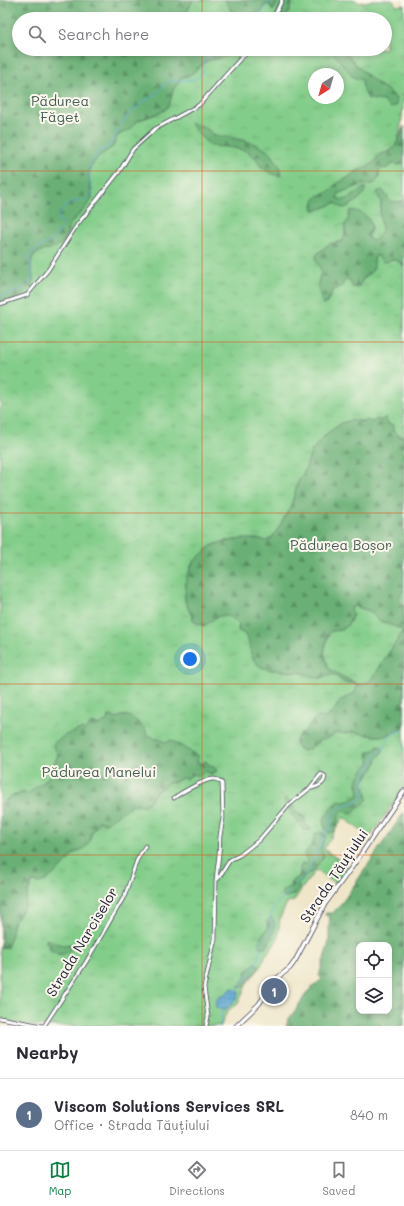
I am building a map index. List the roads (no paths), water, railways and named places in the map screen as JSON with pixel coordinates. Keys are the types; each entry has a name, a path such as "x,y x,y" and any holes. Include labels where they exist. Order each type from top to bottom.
{"main road":[{"name":"Strada Tăuțiului","path":"236,1026 259,1004 270,987 295,961 325,904 404,791"}],"street":[{"path":"276,12 282,0"},
{"path":"0,304 27,294 40,280 77,225 119,172 133,149 155,129 199,105 243,56"},
{"path":"216,880 230,860 240,855 259,840 289,805 309,789 318,776 321,774 325,776 324,780 319,786 309,789"},
{"path":"174,798 180,793 210,779 218,780 222,783 223,818 216,880 215,939 204,987 208,1017 206,1026"},
{"name":"Strada Narciselor","path":"44,1026 86,962 125,895 137,860 145,846"},
{"path":"0,1018 44,1026"}],"water":[{"path":"233,988 239,992 237,999 223,1011 216,1007 215,1003 218,998 223,994 227,994 229,990"}],"waterway":[{"path":"262,12 272,0"},
{"path":"283,0 292,0"},
{"path":"0,296 14,292 26,286 33,278 28,255 39,247 52,241 63,228 58,217 66,206 73,202 87,200 93,192 89,178 91,165 94,158 100,151 109,146 127,116 144,101 153,97 168,81 193,80 202,74 204,62 208,56"},
{"path":"237,991 252,972 258,961 261,945 270,934 272,928 270,917 274,907 308,872 326,832 331,828 332,815 343,806 363,798 365,772 372,765 375,755 384,748 389,736 404,730"},
{"path":"220,1026 221,1014 224,1010"}],"place":[{"name":"Viscom Solutions Services SRL","path":"274,991"}],"park label":[{"name":"Pădurea Făget","path":"60,110"},
{"name":"Pădurea Boșor","path":"341,545"},
{"name":"Pădurea Manelui","path":"99,772"}]}
